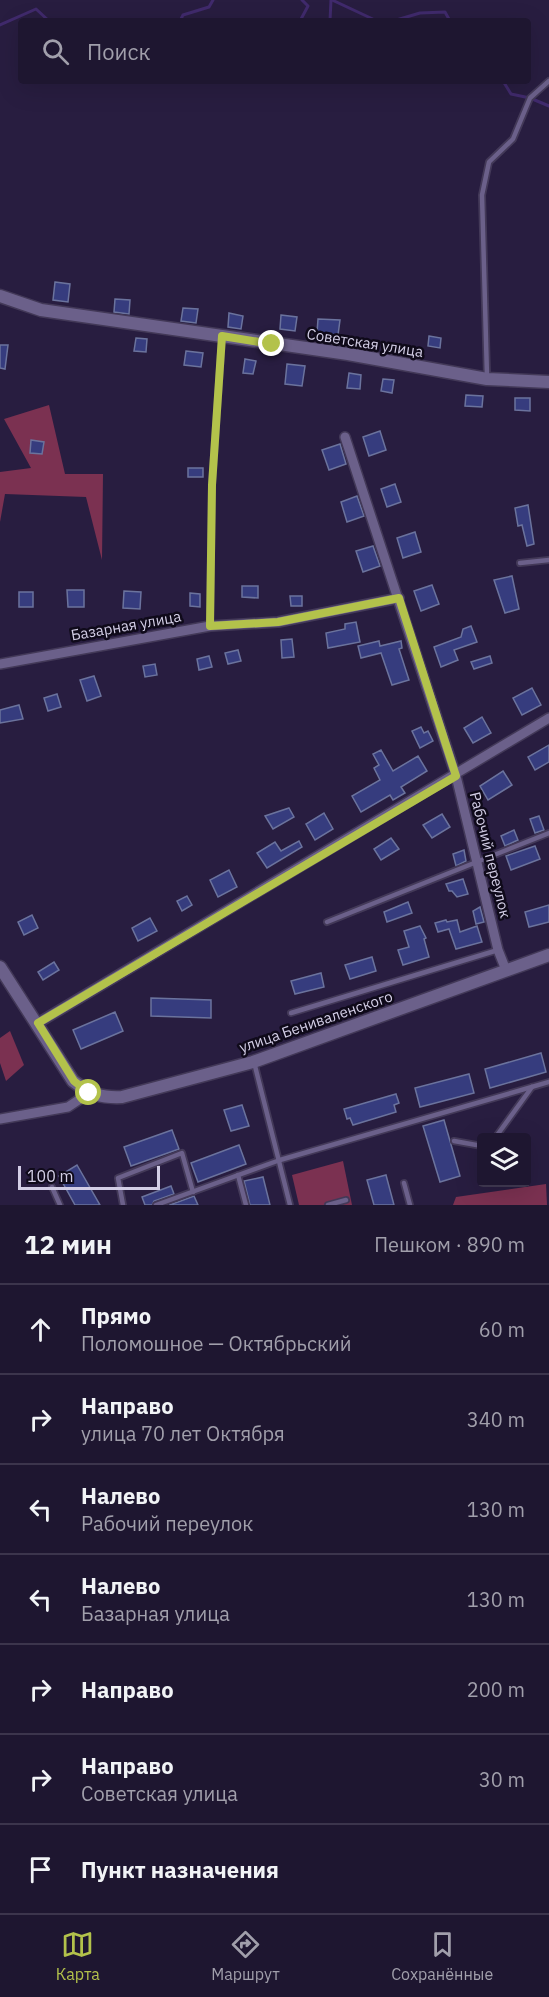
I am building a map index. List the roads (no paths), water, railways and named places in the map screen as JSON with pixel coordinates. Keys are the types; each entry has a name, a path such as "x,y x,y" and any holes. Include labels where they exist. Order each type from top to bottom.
{"street":[{"name":"Советская улица","path":"0,296 41,310 348,354 487,379 549,382"},
{"name":"Рабочий переулок","path":"345,437 456,776 498,950 506,970"},
{"name":"Базарная улица","path":"0,664 210,626 278,622 399,598"},
{"path":"38,1023 456,776 549,718"},
{"name":"улица Бениваленского","path":"89,1093 104,1098 122,1097 253,1062 549,955"},
{"path":"0,967 74,1081 89,1093 68,1107 0,1119"}],"lane":[{"path":"487,379 482,195 489,162 513,139 530,98 549,81"},
{"path":"210,626 212,485 222,336"},
{"path":"520,563 549,560"},
{"path":"327,922 549,833"},
{"path":"291,1012 498,950"},
{"path":"253,1062 290,1205"},
{"path":"156,1205 280,1160 549,1082"},
{"path":"498,1133 532,1087"},
{"path":"454,1141 477,1145"},
{"path":"123,1205 118,1178 182,1153 193,1192"},
{"path":"238,1175 246,1205"},
{"path":"404,1183 410,1205"},
{"path":"52,1187 60,1205"},
{"path":"328,1205 346,1200"}],"waterway":[{"path":"182,18 183,15 209,7 213,0"},
{"path":"302,0 308,6 302,18"},
{"path":"330,18 331,0"},
{"path":"332,0 371,18"},
{"path":"0,25 36,9 46,18"},
{"path":"403,18 420,13 445,12 448,18"},
{"path":"505,84 511,94 530,98 549,106"}]}
